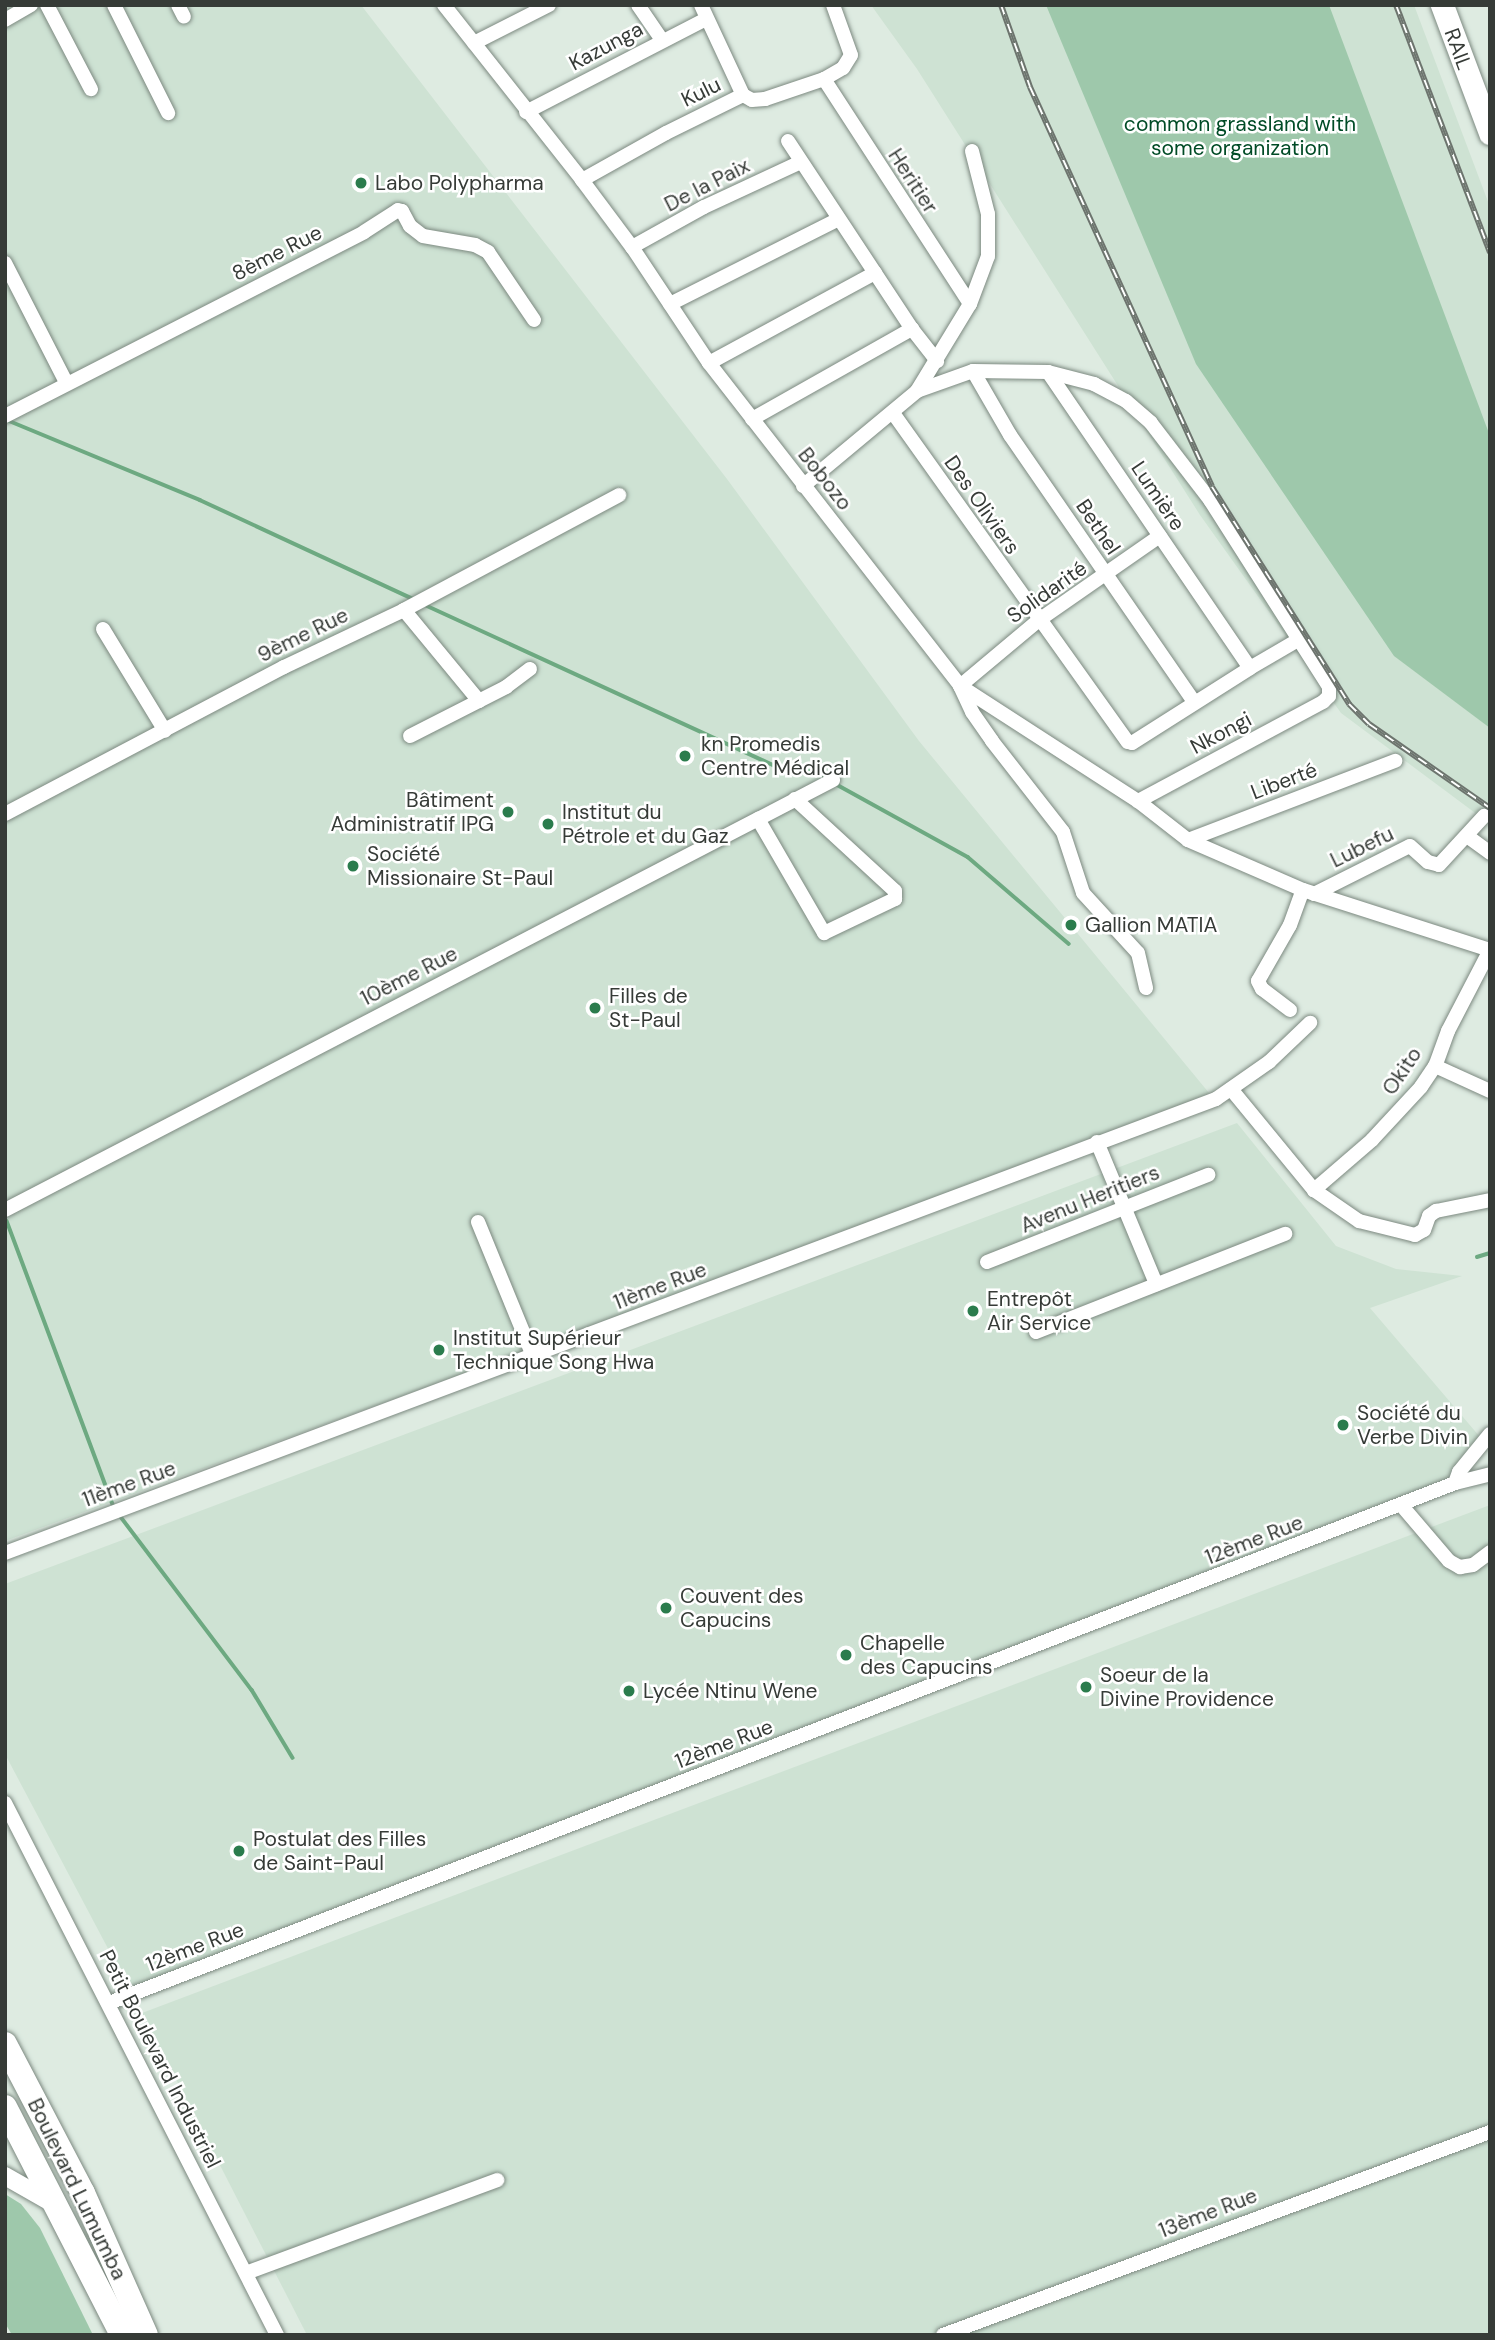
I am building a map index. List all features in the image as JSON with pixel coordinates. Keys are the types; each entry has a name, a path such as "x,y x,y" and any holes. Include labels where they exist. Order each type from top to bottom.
{"highway":[{"name":"Boulevard Lumumba","path":"5,2044 83,2193 146,2335"},
{"name":"Boulevard Lumumba","path":"5,2107 122,2335"}],"main road":[{"name":"RAIL","path":"1442,5 1490,133"}],"street":[{"path":"5,20 31,5"},
{"path":"47,5 91,89"},
{"path":"114,5 168,113"},
{"name":"Bobozo","path":"444,5 632,247 709,363 960,686 972,712 992,741 1063,832 1083,892 1138,953 1146,988"},
{"path":"474,43 549,5"},
{"path":"638,5 662,40"},
{"name":"Kulu","path":"582,180 666,132 743,95 752,100 765,99 824,79 843,68 850,59 850,50 833,5"},
{"path":"703,12 743,95"},
{"name":"Kazunga","path":"526,112 662,40 703,12"},
{"name":"Heritier","path":"824,79 970,304"},
{"path":"788,141 912,329 937,361"},
{"path":"803,486 917,391 970,304 988,256 988,214 971,151"},
{"name":"De la Paix","path":"632,247 704,207 801,162"},
{"name":"8ème Rue","path":"10,413 66,382 364,232 398,210 423,236 475,245 488,252 534,320"},
{"path":"670,304 839,219"},
{"path":"5,263 66,382"},
{"path":"709,363 875,273"},
{"path":"752,419 912,329"},
{"path":"917,391 973,371 1048,372 1094,384 1126,401 1151,423 1210,500 1298,640 1128,743 1039,620"},
{"name":"Bethel","path":"973,371 1010,435 1194,702"},
{"name":"Lumière","path":"1048,372 1250,668"},
{"name":"Des Oliviers","path":"893,413 1039,620"},
{"name":"9ème Rue","path":"5,814 284,667 404,610 619,495"},
{"name":"Solidarité","path":"960,686 1039,620 1160,536"},
{"path":"404,610 479,701"},
{"path":"103,629 164,731"},
{"name":"Nkongi","path":"1138,801 1323,702 1329,696 1329,687 1298,640"},
{"path":"410,736 506,687 530,669"},
{"path":"960,686 1138,801 1188,840 1309,892 1490,950"},
{"name":"Liberté","path":"1188,840 1395,761"},
{"name":"10ème Rue","path":"5,1210 833,780"},
{"path":"758,819 824,933 895,899 895,891 795,799"},
{"name":"Lubefu","path":"1309,892 1410,846 1428,862 1439,865 1484,816"},
{"path":"1467,836 1490,853"},
{"path":"1290,1010 1262,989 1258,981 1309,892"},
{"name":"Okito","path":"1314,1190 1409,1104 1435,1066 1448,1031 1490,950"},
{"name":"11ème Rue","path":"5,1553 1216,1099 1269,1062 1310,1023"},
{"path":"1435,1066 1490,1091"},
{"path":"1231,1089 1314,1190 1359,1221 1415,1235 1424,1230 1429,1216 1436,1211 1490,1200"},
{"path":"1097,1142 1156,1284"},
{"name":"Avenu Heritiers","path":"987,1262 1208,1175"},
{"path":"478,1222 533,1356"},
{"path":"1036,1332 1285,1234"},
{"path":"1455,1483 1459,1472 1490,1434"},
{"name":"12ème Rue","path":"109,2003 1402,1506 1455,1483 1490,1474"},
{"path":"1402,1506 1449,1561 1460,1567 1473,1565 1490,1552"},
{"name":"Petit Boulevard Industriel","path":"5,1803 277,2335"},
{"name":"13ème Rue","path":"943,2335 1490,2132"},
{"path":"5,2176 54,2204"},
{"path":"246,2273 497,2180"}],"shaded area":[{"path":"5,5 361,5 727,479 919,741 1214,1099 5,1541"},
{"path":"871,5 1414,5 1490,207 1490,824 1341,713 1200,515 917,69"},
{"path":"1237,1123 1336,1246 1396,1269 1462,1276 1370,1308 1486,1444 1455,1476 131,1992 5,1754 5,1584"},
{"path":"1490,1505 1490,2335 307,2335 142,2013"}],"green space":[{"name":"common grassland with some organization","path":"1046,5 1329,5 1490,436 1490,728 1394,656 1196,364"},
{"path":"5,2194 21,2204 40,2228 93,2335 12,2335 5,2323"}],"waterway":[{"path":"7,420 200,500 413,599"},
{"path":"423,604 792,774 813,771 827,779"},
{"path":"834,783 968,857 1069,944"},
{"path":"7,1221 114,1507"},
{"path":"1477,1257 1490,1253"},
{"path":"118,1513 252,1690 293,1758"}],"railway":[{"path":"1001,5 1030,87 1212,487 1349,704 1369,724 1490,808"},
{"path":"1396,5 1490,253"}],"place":[{"name":"Labo Polypharma","path":"361,183"},
{"name":"kn Promedis Centre Médical","path":"685,756"},
{"name":"Bâtiment Administratif IPG","path":"508,812"},
{"name":"Institut du Pétrole et du Gaz","path":"548,824"},
{"name":"Société Missionaire St-Paul","path":"353,866"},
{"name":"Gallion MATIA","path":"1071,925"},
{"name":"Filles de St-Paul","path":"595,1008"},
{"name":"Entrepôt Air Service","path":"973,1311"},
{"name":"Institut Supérieur Technique Song Hwa","path":"439,1350"},
{"name":"Société du Verbe Divin","path":"1343,1425"},
{"name":"Couvent des Capucins","path":"666,1608"},
{"name":"Chapelle des Capucins","path":"846,1655"},
{"name":"Soeur de la Divine Providence","path":"1086,1687"},
{"name":"Lycée Ntinu Wene","path":"629,1691"},
{"name":"Postulat des Filles de Saint-Paul","path":"239,1851"}]}
